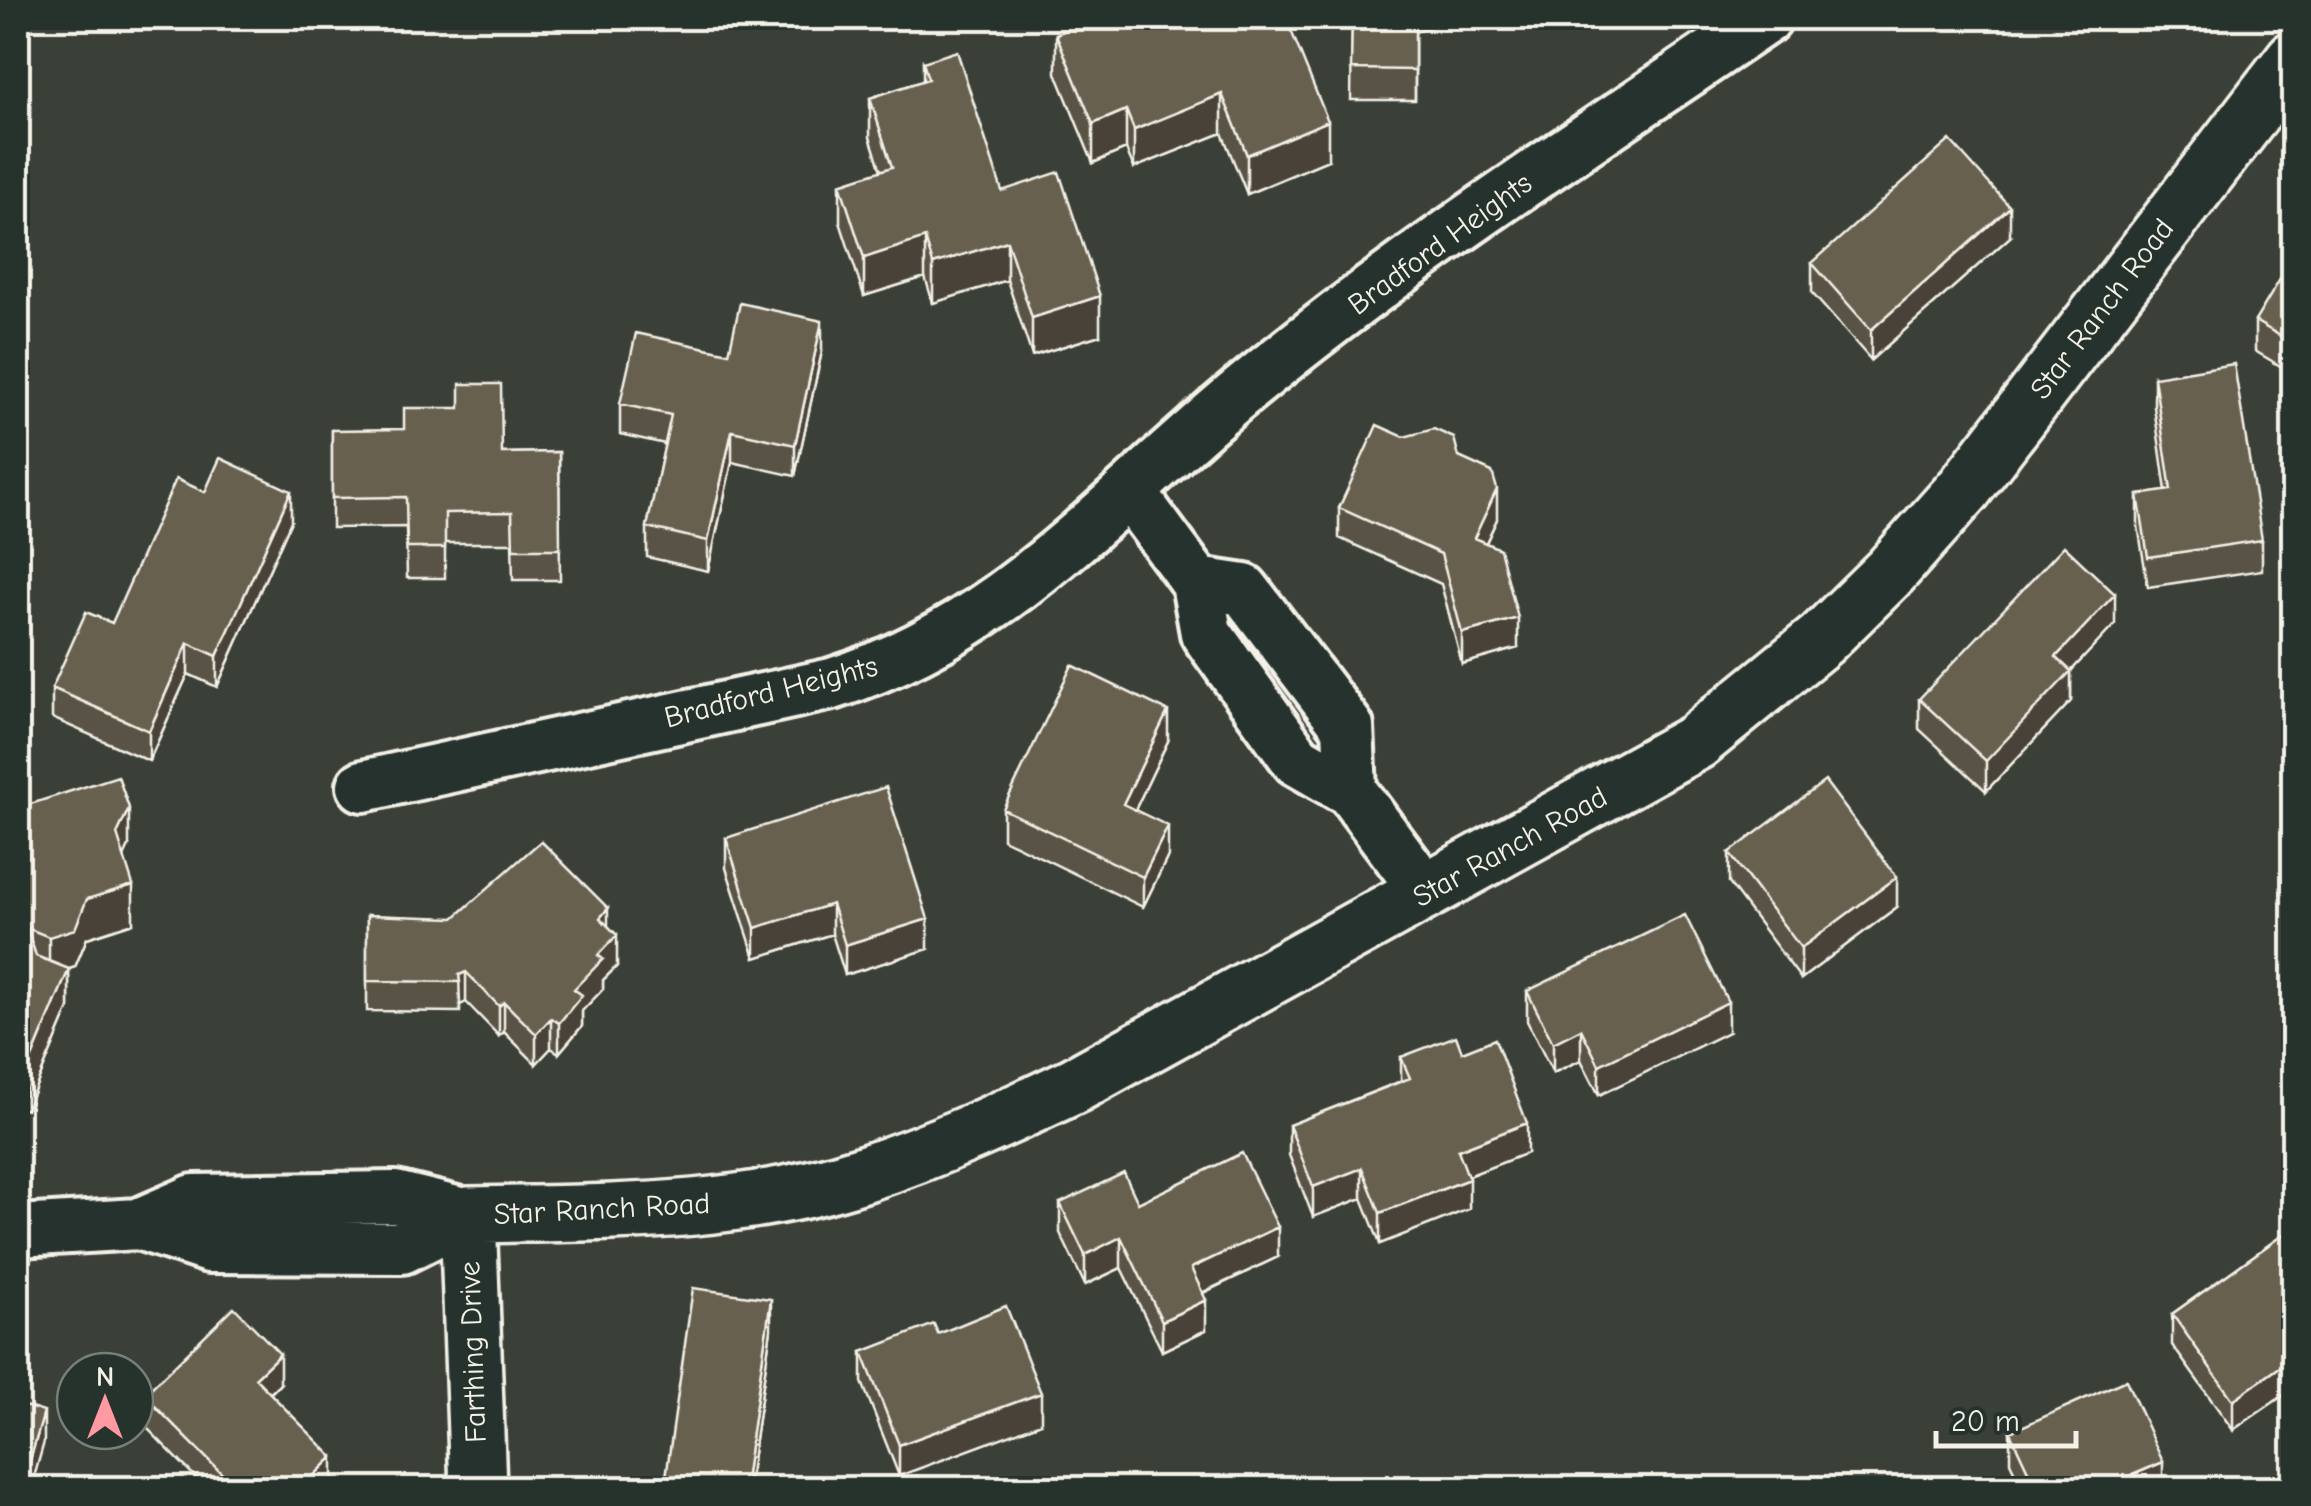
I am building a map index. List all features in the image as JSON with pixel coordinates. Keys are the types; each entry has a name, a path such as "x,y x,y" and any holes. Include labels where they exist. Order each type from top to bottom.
{"street":[{"name":"Bradford Heights","path":"363,786 832,684 886,666 930,645 1035,576 1240,392 1408,263 1766,18"},
{"name":"Star Ranch Road","path":"468,1215 660,1211 768,1196 860,1175 975,1132 1075,1085 1696,742 1822,639 1891,571 1964,488 2294,59"},
{"path":"1130,492 1198,583 1244,590 1348,728 1351,792 1426,892"},
{"path":"18,1231 139,1224 194,1200 394,1196 468,1215"},
{"name":"Farthing Drive","path":"468,1215 478,1488"}],"building":[{"path":"1097,18 1286,18 1328,121 1247,155 1222,94 1134,130 1126,110 1093,124 1056,34"},
{"path":"1352,18 1415,18 1415,70 1351,69"},
{"path":"957,51 1002,191 1059,172 1100,296 1032,318 1007,241 933,264 925,238 864,258 840,184 892,167 870,98 928,79 923,62"},
{"path":"1950,140 2010,207 1871,330 1812,263"},
{"path":"2282,276 2294,283 2294,344 2255,321"},
{"path":"740,303 822,321 795,445 732,431 708,541 647,527 671,415 620,404 636,333 729,353"},
{"path":"2234,364 2262,540 2148,557 2138,495 2171,490 2154,377"},
{"path":"460,384 501,384 502,453 559,452 560,549 513,549 512,512 445,513 445,548 407,548 406,497 332,498 332,430 404,429 404,408 460,408"},
{"path":"1377,425 1404,437 1434,429 1454,438 1459,457 1492,472 1497,489 1474,538 1500,549 1518,618 1462,633 1441,554 1339,508"},
{"path":"220,458 291,491 217,656 188,643 149,731 52,688 86,612 112,623 176,479 205,492"},
{"path":"2064,546 2115,594 2056,657 2071,671 1986,761 1919,699"},
{"path":"1072,665 1168,711 1123,804 1168,826 1143,877 1003,809"},
{"path":"118,776 129,808 117,834 133,885 87,899 75,929 49,937 27,928 36,956 69,969 26,1072 18,1068 18,808"},
{"path":"1825,781 1897,877 1801,948 1729,853"},
{"path":"886,787 928,919 845,945 832,904 755,928 726,838"},
{"path":"541,841 608,908 600,918 617,935 598,955 603,959 574,989 582,995 559,1023 551,1018 536,1034 504,1002 499,1006 466,972 459,975 460,982 367,981 367,915 454,918"},
{"path":"1685,915 1728,1002 1599,1065 1581,1029 1553,1043 1527,991"},
{"path":"1456,1036 1462,1052 1495,1039 1527,1123 1458,1150 1469,1179 1380,1213 1362,1168 1313,1187 1289,1125 1410,1078 1401,1057"},
{"path":"1242,1153 1278,1227 1191,1268 1206,1300 1162,1321 1121,1237 1085,1255 1060,1203 1124,1173 1138,1203"},
{"path":"2284,1234 2294,1247 2294,1357 2233,1400 2172,1314"},
{"path":"693,1288 771,1299 744,1488 665,1484"},
{"path":"1006,1306 1041,1393 899,1445 862,1352 934,1324 938,1334"},
{"path":"234,1307 280,1354 255,1378 333,1457 301,1488 236,1488 155,1406 155,1384"},
{"path":"2126,1380 2163,1462 2102,1488 2036,1488 2010,1432"},
{"path":"18,1404 44,1412 22,1488 18,1488"}]}
